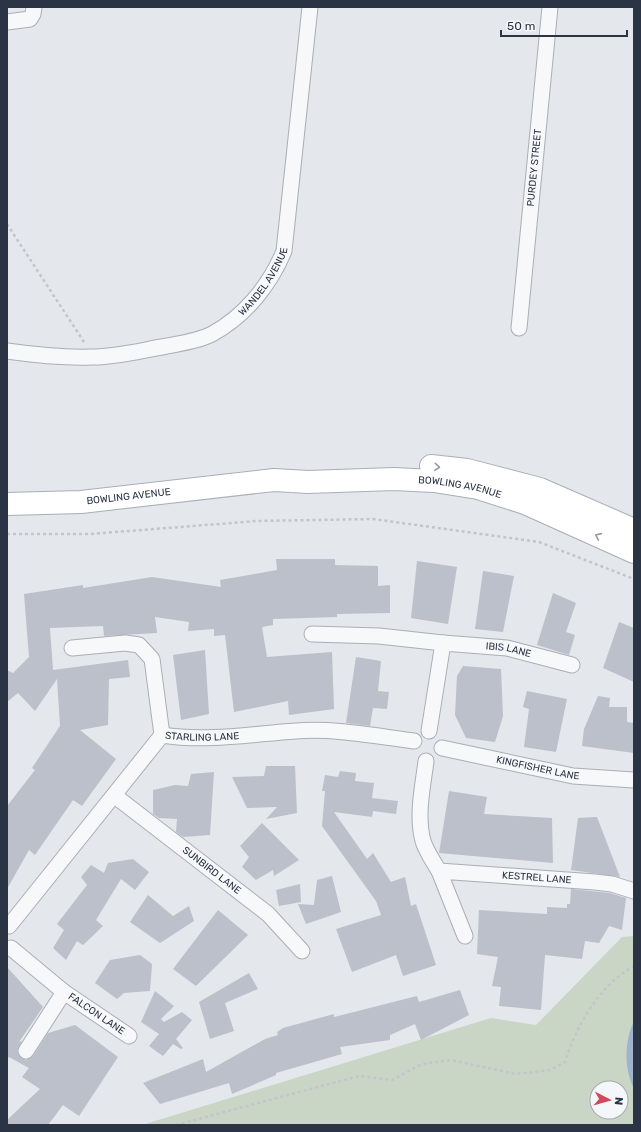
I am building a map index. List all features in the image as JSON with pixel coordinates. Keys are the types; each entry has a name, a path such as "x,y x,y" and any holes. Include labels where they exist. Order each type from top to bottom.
{"main road":[{"name":"BOWLING AVENUE","path":"274,480 299,470 417,465 467,470 540,489 634,530"},
{"name":"BOWLING AVENUE","path":"7,504 81,502 274,480 308,482 394,479 456,484 499,494 525,503 634,552"}],"street":[{"path":"8,22 30,19 34,14 34,7"},
{"name":"WANDEL AVENUE","path":"7,351 50,356 94,357 175,344 211,335 249,305 264,288 276,270 284,251 310,7"},
{"name":"PURDEY STREET","path":"519,328 550,7"},
{"name":"IBIS LANE","path":"312,634 379,636 507,648 572,665"},
{"path":"72,648 125,643 139,645 152,659 162,735"},
{"path":"429,731 443,643"},
{"name":"STARLING LANE","path":"8,925 115,796 162,735 181,738 201,738 296,730 341,732 414,741"},
{"path":"429,731 439,736 442,748 439,755 434,759 426,761 420,759 415,754 413,748 414,741 422,732 429,731"},
{"name":"KINGFISHER LANE","path":"442,748 573,776 634,780"},
{"path":"426,761 422,794 421,828 423,841 439,871 465,936"},
{"name":"SUNBIRD LANE","path":"115,796 268,914 302,950"},
{"name":"KESTREL LANE","path":"439,871 595,882 612,884 634,891"},
{"path":"8,925 14,939 9,950"},
{"name":"FALCON LANE","path":"9,950 64,992 129,1036"},
{"name":"FALCON LANE","path":"26,1051 64,992"}],"path":[{"path":"7,224 94,357"},
{"path":"7,534 90,534 257,521 373,519 539,542 634,579"},
{"path":"176,1125 359,1076 392,1080 422,1064 451,1060 516,1074 550,1070 565,1062 580,1022 616,977 634,966"}],"green space":[{"path":"634,936 634,1125 142,1125 491,1018 536,1025 622,937"}],"water":[{"path":"634,1021 634,1089 628,1073 626,1055 628,1038"}],"building":[{"path":"276,559 335,559 335,565 378,566 378,586 390,585 390,613 337,614 337,617 273,619 273,625 262,627 267,657 332,652 334,709 289,715 288,701 234,712 225,635 214,636 214,629 188,631 189,622 155,617 157,633 104,636 103,626 50,628 53,670 128,660 130,677 109,679 108,725 80,730 116,759 82,806 73,800 35,855 29,850 7,889 7,806 35,770 32,768 60,726 57,679 35,711 18,693 7,702 7,670 13,673 29,657 24,594 83,585 83,588 152,577 221,587 220,580 277,570"},
{"path":"417,561 457,567 448,624 411,618"},
{"path":"483,571 514,576 503,632 475,629"},
{"path":"553,593 576,603 566,632 575,635 569,655 537,645"},
{"path":"619,622 634,628 634,682 603,668"},
{"path":"205,650 209,714 181,720 173,655"},
{"path":"356,657 381,661 378,691 389,692 387,709 373,708 370,726 346,723"},
{"path":"463,666 501,669 503,716 495,742 466,738 455,715 457,676"},
{"path":"527,691 567,699 556,752 524,747 529,709 523,707"},
{"path":"598,696 610,698 609,707 627,707 627,722 634,723 634,753 582,746 584,729"},
{"path":"266,766 295,766 297,813 266,819 277,807 247,808 232,777 264,776"},
{"path":"340,771 356,773 355,781 374,783 372,798 398,801 396,814 373,811 372,817 334,812 367,859 373,853 391,882 405,877 411,906 416,904 436,965 403,976 396,955 352,972 336,929 381,915 376,901 322,826 325,791 322,791 325,775 338,777"},
{"path":"214,772 210,835 183,837 176,832 177,819 159,818 153,814 153,790 175,785 188,786 191,774"},
{"path":"449,791 487,797 484,814 552,818 553,863 439,853"},
{"path":"597,817 620,877 571,870 578,818"},
{"path":"262,823 299,860 274,876 273,870 256,880 242,867 249,857 240,846"},
{"path":"133,859 149,872 135,890 121,879 96,920 103,926 83,945 77,941 66,960 53,948 64,930 57,924 87,885 81,877 91,865 104,873 108,863"},
{"path":"332,876 341,912 306,924 298,904 314,905 317,880"},
{"path":"300,884 301,902 279,906 276,890"},
{"path":"571,889 610,893 626,898 622,930 609,926 599,943 585,941 582,959 545,955 541,1010 499,1006 501,987 492,986 498,957 477,954 479,910 547,914 547,907 567,908 567,904 570,904"},
{"path":"148,895 173,916 189,906 194,921 160,943 130,922"},
{"path":"218,910 248,935 196,986 173,969"},
{"path":"140,955 152,964 150,991 124,993 117,999 95,983 110,960"},
{"path":"7,967 43,1007 19,1042 22,1041 17,1051 21,1058 26,1060 33,1056 48,1033 75,1025 118,1057 79,1116 63,1105 48,1125 7,1125 7,1120 40,1089 22,1077 29,1068 9,1057 7,1059"},
{"path":"249,973 258,989 225,1003 234,1031 210,1039 199,1002"},
{"path":"460,990 469,1015 421,1040 415,1024 390,1035 390,1040 340,1047 342,1054 276,1073 276,1075 232,1094 229,1083 160,1104 143,1083 203,1059 206,1072 265,1039 278,1035 277,1032 283,1028 334,1014 334,1017 417,996 419,1002"},
{"path":"155,991 174,1006 161,1019 164,1022 182,1012 192,1020 176,1039 183,1048 181,1049 173,1044 163,1056 149,1046 159,1034 141,1022"}]}
